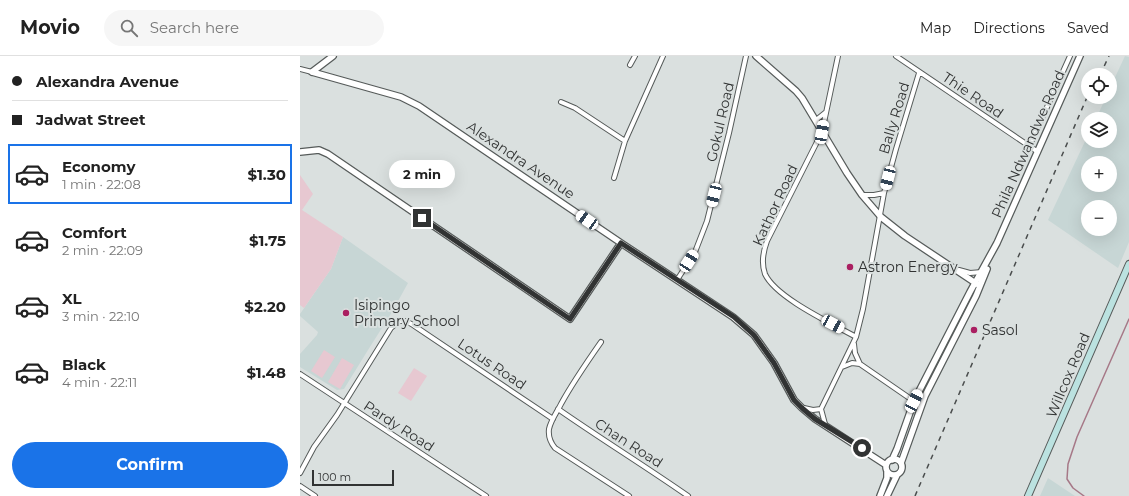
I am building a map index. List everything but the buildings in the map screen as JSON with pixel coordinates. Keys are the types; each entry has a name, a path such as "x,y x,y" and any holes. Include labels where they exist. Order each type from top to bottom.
{"main road":[{"name":"Willcox Road","path":"1028,496 1129,264"}],"street":[{"path":"312,72 333,56"},
{"path":"630,65 635,56"},
{"path":"614,178 625,141 664,56"},
{"name":"Gokul Road","path":"677,280 695,252 707,221 746,56"},
{"path":"756,56 796,91 806,103 846,173 881,217 905,236 978,285"},
{"name":"Kathor Road","path":"838,56 822,132 767,241 763,255 763,266 769,280 777,289 809,311 856,336"},
{"name":"Phila Ndwandwe Road","path":"1029,147 1070,56"},
{"name":"Phila Ndwandwe Road","path":"901,463 921,406 978,285 1080,56"},
{"name":"Thie Road","path":"899,57 919,73 1038,152"},
{"name":"Alexandra Avenue","path":"300,68 411,101 621,243 734,317 754,335 774,363 794,400 802,408 815,419 825,424 886,465"},
{"name":"Bally Road","path":"821,409 854,343 863,309 881,217 884,193 919,73"},
{"path":"561,102 575,108 625,141"},
{"path":"816,120 826,111"},
{"path":"300,152 319,150 328,154 570,319 621,243"},
{"path":"862,195 884,193"},
{"name":"Phila Ndwandwe Road","path":"892,460 914,401 978,285 982,272 997,242"},
{"path":"953,268 970,273 982,272"},
{"name":"Lotus Road","path":"345,403 390,328 399,321 406,321 553,419"},
{"path":"601,342 582,369 558,409 549,428 549,438 555,448 629,496"},
{"path":"854,343 855,353 860,364"},
{"path":"842,367 852,363 860,364 921,406"},
{"name":"Pardy Road","path":"300,374 486,496"},
{"path":"300,473 314,447 345,403"},
{"path":"802,408 813,410 821,409 825,424"},
{"name":"Chan Road","path":"558,409 688,496"},
{"path":"880,496 887,478 886,465 892,460 897,460 901,463 902,469 897,475 887,496"},
{"path":"887,472 891,475 897,475"},
{"path":"300,486 315,496"}],"shaded area":[{"path":"1125,56 1129,57 1129,242 1118,268 1048,220 1082,148 1117,148 1117,112 1099,112 1103,104 1117,104 1117,73"},
{"path":"300,175 313,194 302,210 343,237 331,269 304,308 300,305"},
{"name":"Isipingo Primary School","path":"343,237 408,283 392,312 344,389 337,390 300,367 300,354 318,332 300,316 300,314 331,269"},
{"path":"324,350 335,357 322,378 311,371"},
{"path":"342,358 354,365 340,389 328,382"},
{"path":"414,368 427,376 411,401 398,393"},
{"path":"1048,478 1075,496 1040,496"}],"waterway":[{"path":"1084,496 1073,488 1067,479 1068,464 1077,437 1129,319"}],"railway":[{"path":"1103,68 1109,56"},
{"path":"915,496 1084,104"}],"place":[{"name":"Astron Energy","path":"850,267"},
{"name":"Isipingo Primary School","path":"346,313"},
{"name":"Sasol","path":"974,330"}],"route":[{"path":"422,218 570,319 621,243 734,317 754,335 774,363 794,400 815,419 862,448"}]}
